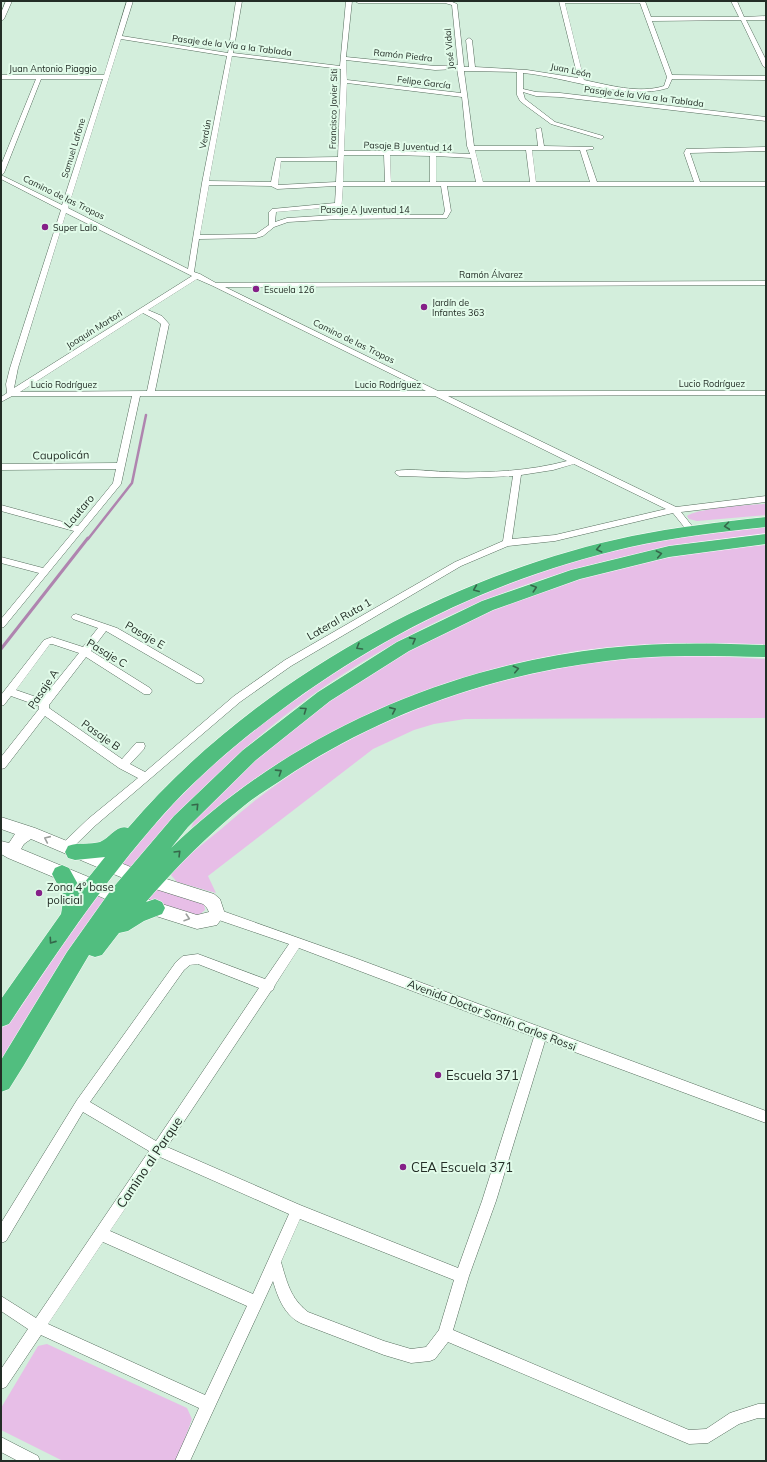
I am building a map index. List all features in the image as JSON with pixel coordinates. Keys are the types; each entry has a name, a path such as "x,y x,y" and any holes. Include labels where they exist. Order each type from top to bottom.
{"highway":[{"path":"1,1017 71,914 109,865 147,821 196,769 240,730 296,687 356,649 413,617 492,583 575,555 621,544 692,530 766,522"},
{"path":"5,1075 72,963 143,879 170,834 215,787 251,753 294,717 364,669 423,635 499,601 575,575 654,555 706,546 766,539"},
{"path":"143,879 179,852 216,819 272,777 307,754 378,716 434,694 497,674 535,665 588,656 639,650 686,648 766,651"},
{"path":"70,850 108,848 133,827 147,821"},
{"path":"62,874 67,881 73,896 71,914"},
{"path":"5,1075 73,977 109,930 125,899"},
{"path":"109,930 119,927 126,920 140,912 155,908"}],"street":[{"name":"Samuel Lafone","path":"10,394 10,384 14,368 130,1"},
{"name":"Verdún","path":"191,272 205,183 239,1"},
{"name":"Francisco Javier Siti","path":"338,217 344,65 349,1"},
{"name":"José Vidal","path":"358,1 451,2 454,5 463,95"},
{"path":"581,80 562,1 642,1 670,77 766,78"},
{"path":"734,1 766,66"},
{"path":"1,2 9,2 1,19"},
{"path":"649,19 766,18"},
{"name":"Pasaje de la Vía a la Tablada","path":"119,37 230,55 344,65"},
{"name":"José Vidal","path":"469,40 472,69"},
{"name":"Ramón Piedra","path":"288,56 344,65 460,68"},
{"path":"304,70 344,65"},
{"name":"Juan León","path":"460,68 520,71 581,80 597,86 655,91 666,87 670,77"},
{"path":"520,71 520,90 522,100 553,123 601,137"},
{"name":"Juan Antonio Piaggio","path":"1,77 106,77"},
{"path":"1,173 39,77"},
{"name":"Felipe García","path":"344,81 463,95 470,146 472,148 480,184"},
{"name":"Pasaje de la Vía a la Tablada","path":"520,90 536,94 560,95 766,119"},
{"path":"539,129 541,148"},
{"path":"472,148 591,148"},
{"path":"529,148 532,184"},
{"path":"582,148 594,184"},
{"path":"698,184 687,153 688,150 766,149"},
{"name":"Pasaje B Juventud 14","path":"276,185 278,159 403,153 474,156"},
{"path":"387,154 388,185"},
{"path":"432,155 433,184"},
{"name":"Camino de las Tropas","path":"1,177 216,285 675,510 692,530"},
{"path":"205,183 276,185 766,184"},
{"name":"Pasaje A Juventud 14","path":"272,226 285,220 338,217 445,217 448,211 444,184"},
{"path":"196,237 261,235 272,226 272,212 274,210 339,205"},
{"name":"Joaquín Martori","path":"1,400 198,276"},
{"name":"Ramón Álvarez","path":"216,285 766,282"},
{"path":"143,310 159,318 165,324 150,395"},
{"name":"Lucio Rodríguez","path":"10,394 766,393"},
{"name":"Lautaro","path":"1,625 78,529 117,484 136,394"},
{"path":"399,474 517,474 553,468 575,461"},
{"name":"Caupolicán","path":"1,467 121,466"},
{"path":"507,543 517,474"},
{"name":"Lateral Ruta 1","path":"70,850 92,822 183,746 236,699 288,663 458,564 507,543 555,538 675,510 766,499"},
{"path":"1,508 78,529"},
{"path":"1,560 44,571"},
{"name":"Pasaje E","path":"76,617 105,626 199,680"},
{"name":"Pasaje A","path":"1,765 84,651 105,626"},
{"name":"Pasaje C","path":"10,692 47,642 52,640 84,651 147,691"},
{"path":"1,702 10,692"},
{"name":"Pasaje B","path":"10,692 44,707 123,765 146,777"},
{"path":"123,765 140,746"},
{"path":"1,823 30,832 70,850 143,879 208,899 214,904 217,914 211,920 198,922 92,887 7,850"},
{"path":"7,850 30,832"},
{"name":"Avenida Doctor Santín Carlos Rossi","path":"217,914 297,942 766,1117"},
{"name":"Camino al Parque","path":"1,1382 269,986 297,942"},
{"path":"1,1236 81,1104 184,962 198,959 269,986"},
{"path":"274,1261 284,1296 293,1310 303,1317 384,1348 411,1356 430,1354 445,1334 462,1276 489,1201 541,1034"},
{"path":"81,1104 158,1149 297,1211 462,1276"},
{"path":"182,1461 297,1211"},
{"path":"102,1234 256,1303"},
{"path":"1,1303 38,1327 208,1404"},
{"path":"445,1334 689,1437 708,1436 735,1418 758,1411 766,1411"},
{"path":"1,1444 33,1461"}],"shaded area":[{"path":"766,504 766,515 697,521 689,519 687,516 693,513 712,509"},
{"path":"766,526 766,534 658,550 571,570 519,587 469,607 420,630 372,656 326,685 283,717 241,752 212,780 132,868 122,863 164,813 231,747 346,660 494,587 585,557 669,538"},
{"path":"766,545 766,645 692,643 610,647 576,651 513,664 462,678 385,707 331,733 225,802 191,828 194,821 238,777 300,722 326,703 428,640 467,621 508,604 549,589 592,576 679,556 723,549"},
{"path":"694,655 766,659 766,718 465,719 434,724 414,730 373,749 208,876 216,893 177,882 171,875 183,861 267,791 310,762 355,736 403,714 452,695 502,680 553,668 604,660"},
{"path":"155,888 204,903 205,910 198,916 145,901"},
{"path":"93,894 107,901 1,1063 1,1030 33,979"},
{"path":"47,1344 187,1408 192,1419 177,1461 63,1461 1,1430 1,1408 38,1346"}],"waterway":[{"path":"88,539 132,483 146,415"},
{"path":"1,649 88,538"}],"place":[{"name":"Super Lalo","path":"45,227"},
{"name":"Escuela 126","path":"256,289"},
{"name":"Jardín de Infantes 363","path":"424,307"},
{"name":"Zona 4° base policial","path":"39,893"},
{"name":"Escuela 371","path":"438,1075"},
{"name":"CEA Escuela 371","path":"403,1167"}]}
